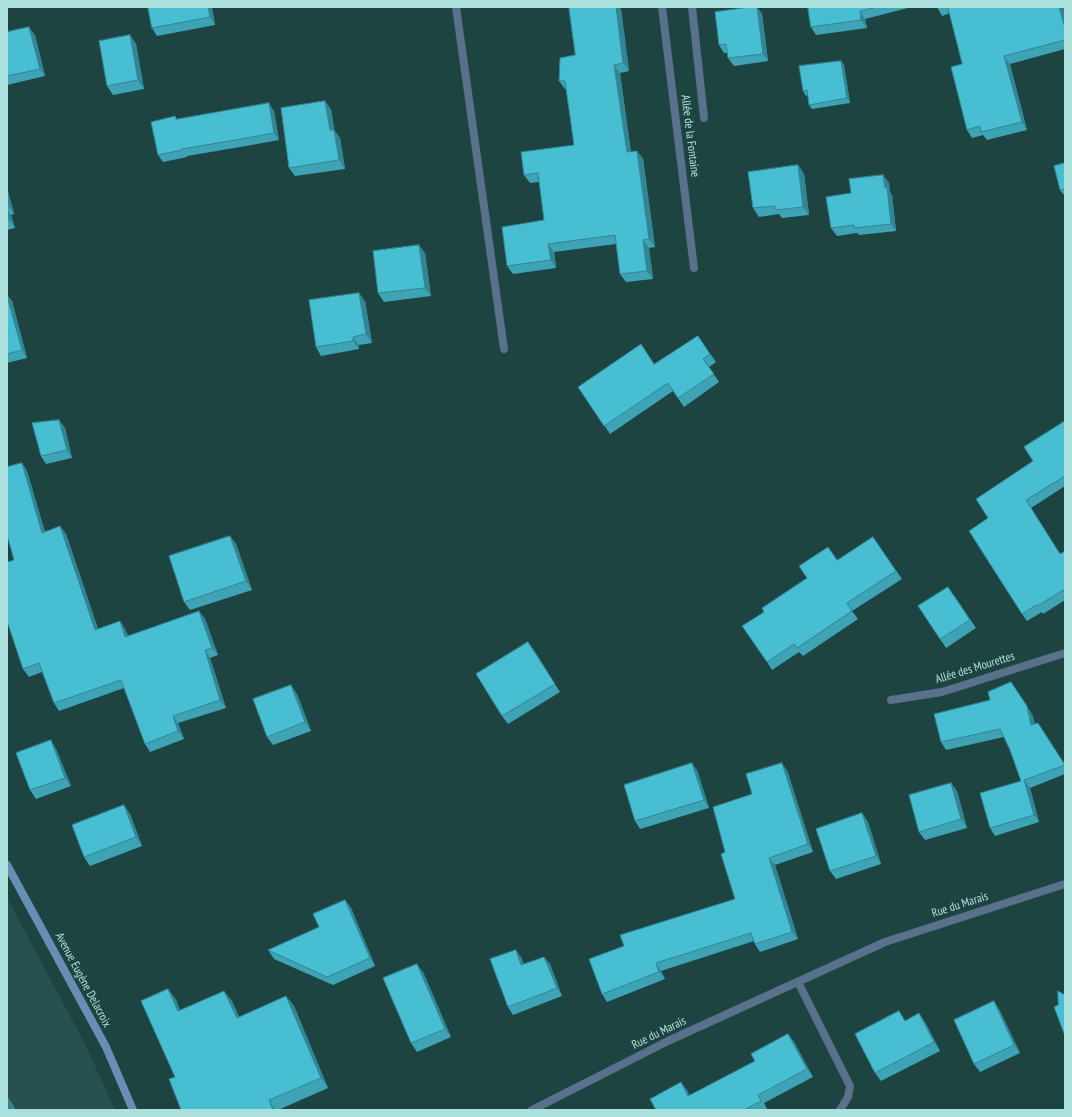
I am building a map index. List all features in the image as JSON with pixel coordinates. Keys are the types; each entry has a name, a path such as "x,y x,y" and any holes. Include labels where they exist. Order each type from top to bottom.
{"main road":[{"name":"Avenue Eugène Delacroix","path":"7,865 106,1047 133,1110"}],"street":[{"path":"456,7 504,349"},
{"name":"Allée de la Fontaine","path":"662,7 694,268"},
{"path":"692,7 704,118"},
{"name":"Allée des Mourettes","path":"891,700 942,692 1065,653"},
{"name":"Rue du Marais","path":"532,1110 668,1042 885,942 1065,884"},
{"path":"798,982 850,1086 848,1097 840,1110"}],"shaded area":[{"path":"7,898 86,1046 115,1110 7,1110"}],"building":[{"path":"148,7 208,7 210,17 152,28"},
{"path":"569,7 616,7 623,63 614,65 627,152 637,151 649,239 643,240 647,271 620,274 615,235 548,244 551,260 507,266 502,227 544,220 538,173 524,175 521,152 574,145 565,81 559,81 560,58 575,55"},
{"path":"757,7 763,54 728,58 726,44 719,45 715,12"},
{"path":"808,7 877,7 860,11 861,20 811,27"},
{"path":"948,7 1059,7 1065,28 1065,40 1004,56 1022,122 981,132 980,126 967,130 951,67 962,64"},
{"path":"29,27 40,69 7,76 7,32"},
{"path":"130,35 138,80 107,86 99,41"},
{"path":"841,61 847,98 809,105 807,90 803,91 799,66"},
{"path":"325,101 330,130 334,130 339,160 289,168 281,108"},
{"path":"269,103 274,133 182,149 158,155 151,122 175,116 176,119"},
{"path":"1065,163 1065,189 1060,190 1054,166"},
{"path":"798,165 803,207 776,210 775,206 753,208 748,172"},
{"path":"883,175 885,188 887,187 891,224 854,228 854,225 831,228 826,197 851,193 849,179"},
{"path":"419,245 425,288 378,293 373,251"},
{"path":"359,293 366,334 353,337 353,341 316,347 309,300"},
{"path":"7,296 22,350 7,354"},
{"path":"698,336 710,354 703,359 714,374 678,398 668,383 604,426 578,387 641,344 654,364"},
{"path":"59,420 67,450 41,456 32,423"},
{"path":"1065,421 1065,476 1026,500 1060,554 1065,551 1065,589 1022,614 969,531 988,518 976,499 1033,461 1024,447"},
{"path":"22,463 42,533 60,526 95,630 120,621 125,637 199,611 212,648 205,650 220,700 173,716 178,731 145,744 121,680 54,703 39,663 23,669 7,621 7,562 14,560 7,535 7,467"},
{"path":"230,536 246,581 184,602 169,556"},
{"path":"873,537 896,571 847,603 852,611 797,648 794,644 767,662 742,626 764,612 762,608 807,578 799,566 828,547 837,560"},
{"path":"948,587 970,620 940,639 918,606"},
{"path":"528,642 555,684 502,716 476,674"},
{"path":"1011,682 1027,706 1031,725 1038,723 1065,765 1024,780 1034,815 990,828 980,793 1021,781 1010,750 1000,729 941,742 934,714 990,700 988,692"},
{"path":"291,685 305,722 267,737 253,699"},
{"path":"51,740 65,778 30,790 16,753"},
{"path":"692,763 704,800 635,821 624,785"},
{"path":"782,763 808,844 769,858 792,932 755,944 751,933 656,963 659,972 602,994 589,959 624,946 620,935 735,899 721,854 725,852 713,807 752,794 746,774"},
{"path":"951,783 961,819 919,832 909,795"},
{"path":"124,805 136,837 84,857 72,825"},
{"path":"862,813 876,856 830,871 816,829"},
{"path":"345,900 370,958 327,977 268,950 319,927 313,914"},
{"path":"516,950 521,965 544,957 557,988 508,1007 490,959"},
{"path":"417,964 445,1029 411,1043 383,978"},
{"path":"168,989 178,1011 224,991 237,1018 286,996 321,1078 269,1100 273,1110 181,1110 169,1079 175,1077 141,1001"},
{"path":"1058,991 1065,995 1065,1036 1054,1007 1058,1005"},
{"path":"994,1001 1014,1045 974,1064 954,1020"},
{"path":"899,1011 905,1021 919,1013 934,1042 875,1073 855,1034"},
{"path":"788,1034 807,1069 758,1095 761,1101 744,1110 656,1110 650,1099 681,1082 688,1096 755,1061 751,1054"}]}
